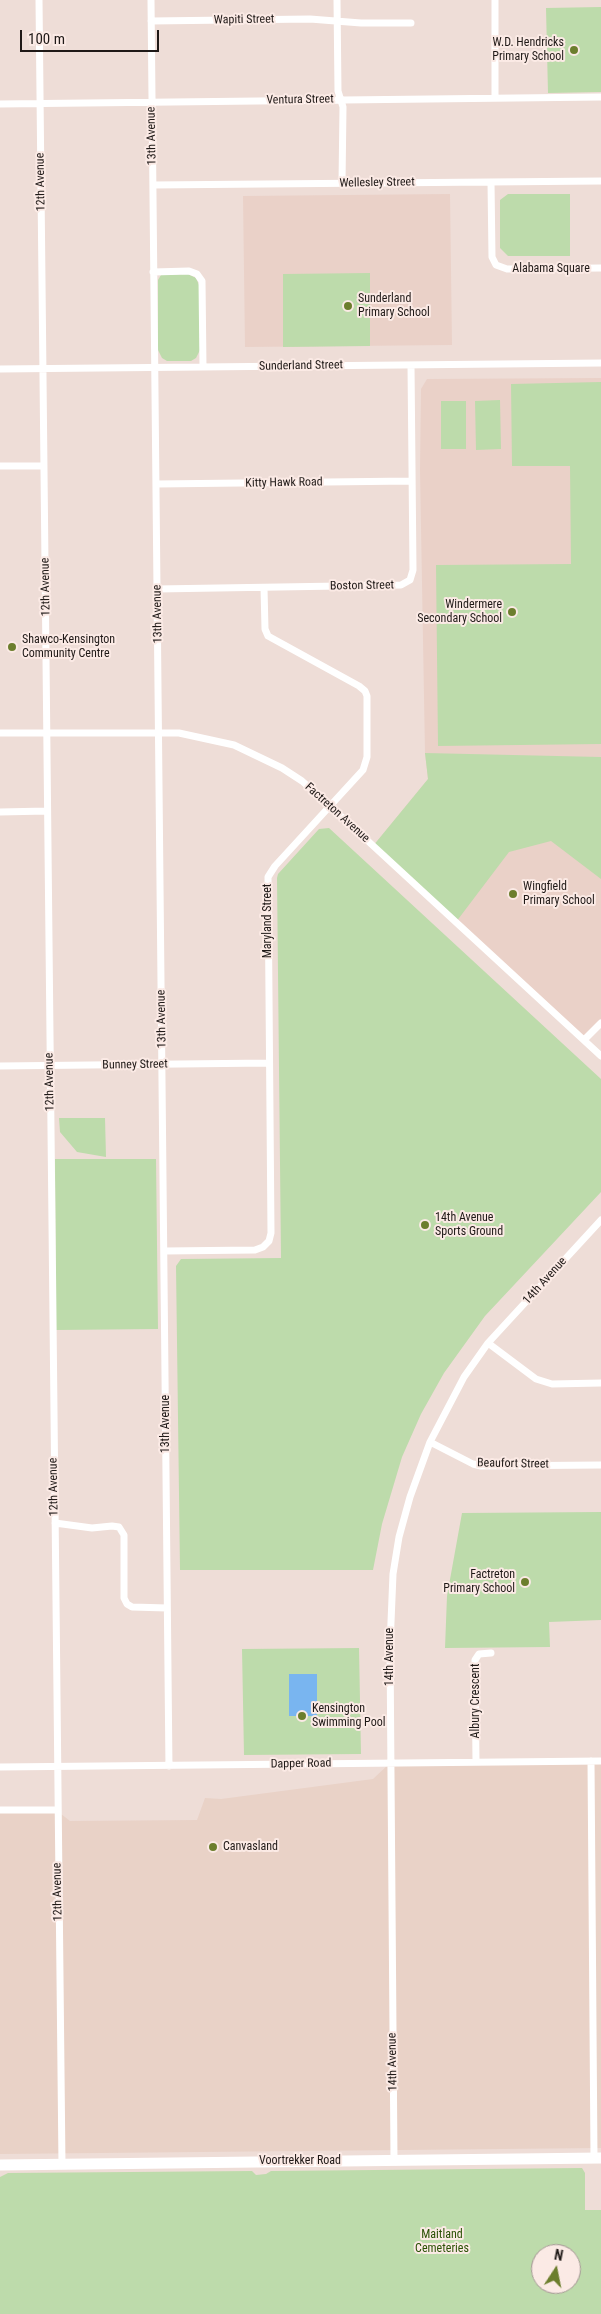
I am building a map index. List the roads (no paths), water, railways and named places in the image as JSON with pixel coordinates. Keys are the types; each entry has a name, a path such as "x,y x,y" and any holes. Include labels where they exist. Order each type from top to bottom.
{"main road":[{"name":"Voortrekker Road","path":"0,2165 597,2158"}],"street":[{"name":"12th Avenue","path":"39,0 48,733 47,811 55,1523 56,1810 62,2164"},
{"name":"13th Avenue","path":"151,0 169,1766"},
{"path":"337,0 338,91 343,107 342,183"},
{"path":"495,0 495,98"},
{"name":"Wapiti Street","path":"151,21 310,19 361,24 411,23"},
{"name":"Ventura Street","path":"0,104 601,97"},
{"name":"Wellesley Street","path":"153,185 601,181"},
{"name":"Alabama Square","path":"491,182 492,257 496,265 507,269 601,268"},
{"path":"153,272 189,271 198,274 202,281 203,367"},
{"name":"Sunderland Street","path":"0,369 601,363"},
{"name":"Boston Street","path":"157,589 401,585 410,580 413,570 411,365"},
{"path":"0,466 44,466"},
{"name":"Kitty Hawk Road","path":"156,484 411,481"},
{"name":"Maryland Street","path":"165,1251 255,1250 263,1247 269,1241 271,1232 268,878 275,866 366,764 367,696 360,686 268,636 264,629 264,588"},
{"name":"Factreton Avenue","path":"0,733 159,733 196,736 248,751 282,768 330,806 601,1056"},
{"path":"0,812 47,811"},
{"path":"584,1040 601,1023"},
{"name":"Bunney Street","path":"0,1066 269,1063"},
{"name":"14th Avenue","path":"394,2160 390,1630 393,1574 400,1537 410,1497 430,1442 464,1377 488,1344 601,1220"},
{"path":"488,1344 536,1379 552,1384 601,1382"},
{"name":"Beaufort Street","path":"430,1442 473,1464 481,1466 601,1465"},
{"path":"55,1523 92,1528 112,1526 119,1528 124,1535 125,1602 132,1607 167,1608"},
{"name":"Albury Crescent","path":"476,1762 476,1660 479,1654 492,1653"},
{"path":"591,1761 597,2158"},
{"name":"Dapper Road","path":"0,1768 601,1761"},
{"path":"0,1810 56,1810"}],"water":[{"path":"289,1674 317,1674 317,1716 289,1716"}],"place":[{"name":"W.D. Hendricks Primary School","path":"574,50"},
{"name":"Sunderland Primary School","path":"348,306"},
{"name":"Windermere Secondary School","path":"512,612"},
{"name":"Shawco-Kensington Community Centre","path":"12,647"},
{"name":"Wingfield Primary School","path":"513,894"},
{"name":"14th Avenue Sports Ground","path":"425,1225"},
{"name":"Factreton Primary School","path":"525,1582"},
{"name":"Kensington Swimming Pool","path":"302,1716"},
{"name":"Canvasland","path":"213,1847"}],"park label":[{"name":"Maitland Cemeteries","path":"442,2242"}]}
